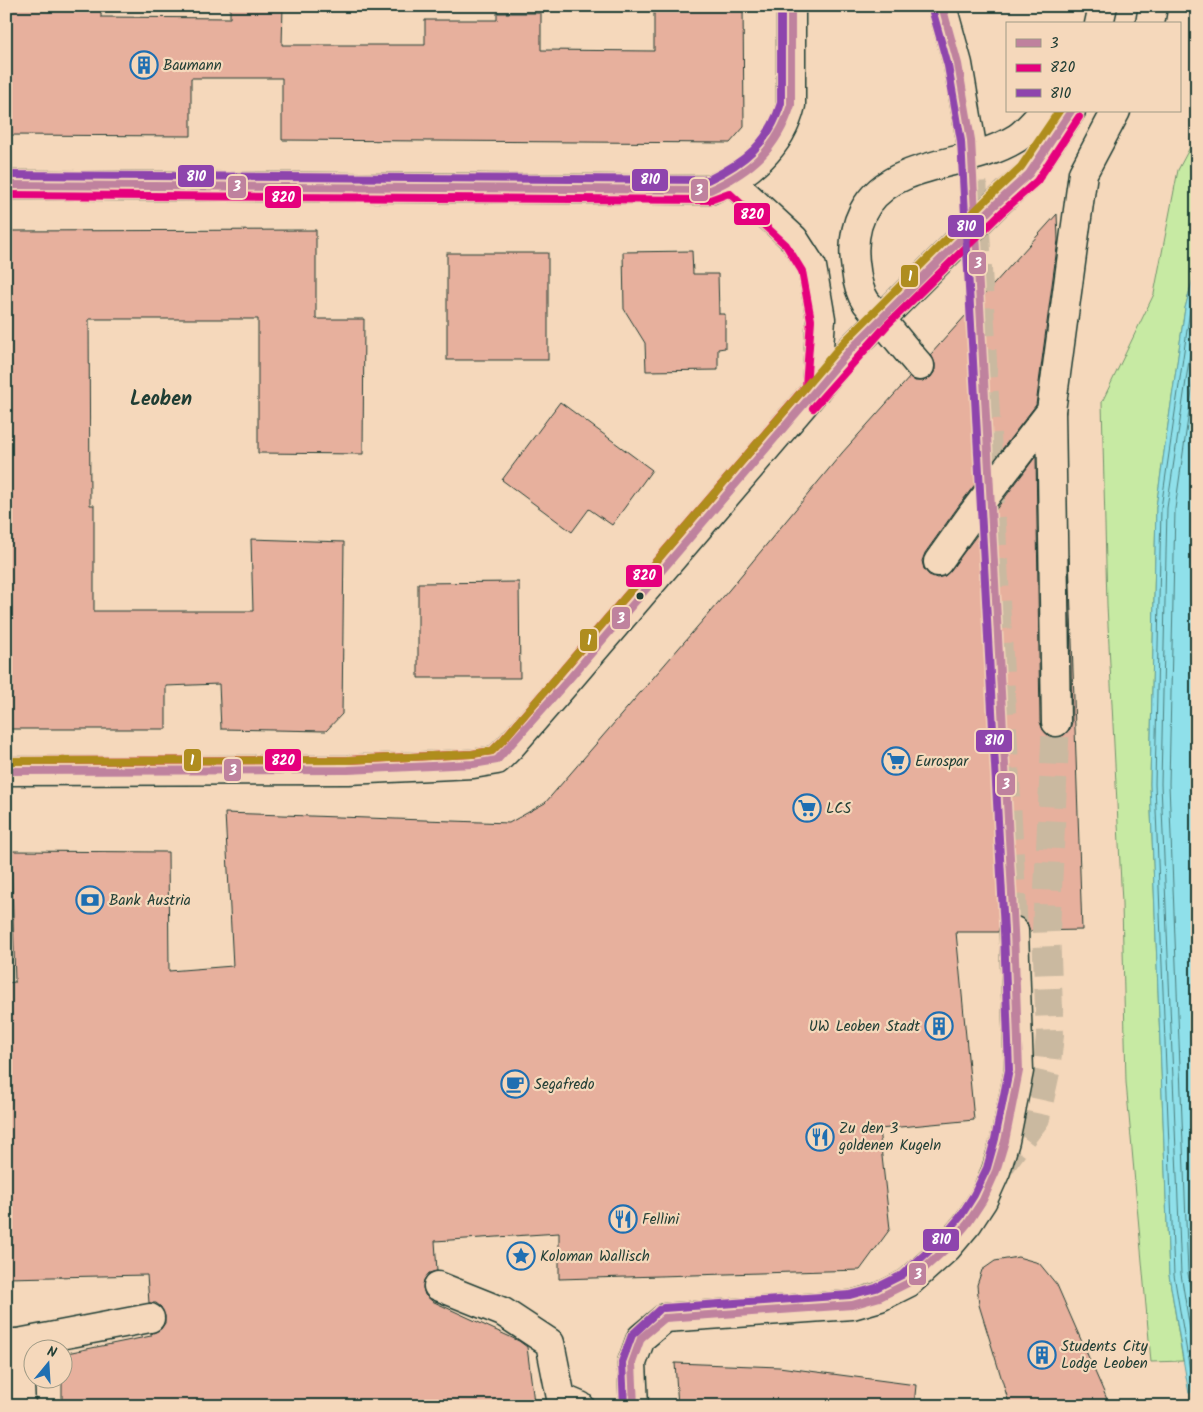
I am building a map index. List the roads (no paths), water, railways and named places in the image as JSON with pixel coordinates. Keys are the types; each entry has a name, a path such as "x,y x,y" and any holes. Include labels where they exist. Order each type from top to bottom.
{"street":[{"path":"6,185 710,190 731,181 770,149 777,140 788,118 792,105 791,6"},
{"path":"942,6 958,64 970,140"},
{"path":"1099,22 1103,6"},
{"path":"1150,22 1153,6"},
{"path":"920,366 866,301 857,281 854,240 857,223 866,207 880,191 905,175 976,156 1000,147 1019,136 1043,112"},
{"path":"6,771 348,770 473,764 496,760 510,748 816,390 880,318 1029,174 1070,112"},
{"path":"1056,722 1051,411 1083,173 1115,112"},
{"path":"731,181 794,240 812,267 821,319 816,390"},
{"path":"938,562 1051,411"},
{"path":"634,1406 632,1364 641,1338 665,1318 852,1305 880,1296 908,1283 947,1248 968,1223 983,1200 996,1171 1005,1141 1018,1071 1014,932"},
{"path":"438,1286 503,1312 550,1343 570,1402"},
{"path":"21,1406 12,1343 150,1318"}],"water":[{"path":"1197,264 1197,1406 1191,1406 1169,1275 1150,784 1156,507 1185,308"}],"tunnel":[{"path":"971,140 1014,931"},
{"path":"997,1170 1036,1118 1046,1072 1050,1035 1046,931 1056,722"}],"place":[{"name":"Baumann","path":"144,65"},
{"name":"Eurospar","path":"896,761"},
{"name":"LCS","path":"807,808"},
{"name":"Bank Austria","path":"90,900"},
{"name":"UW Leoben Stadt","path":"939,1026"},
{"name":"Segafredo","path":"515,1084"},
{"name":"Zu den 3 goldenen Kugeln","path":"820,1137"},
{"name":"Fellini","path":"623,1219"},
{"name":"Koloman Wallisch","path":"521,1256"},
{"name":"Students City Lodge Leoben","path":"1042,1355"}],"district":[{"name":"Leoben","path":"161,398"}]}
